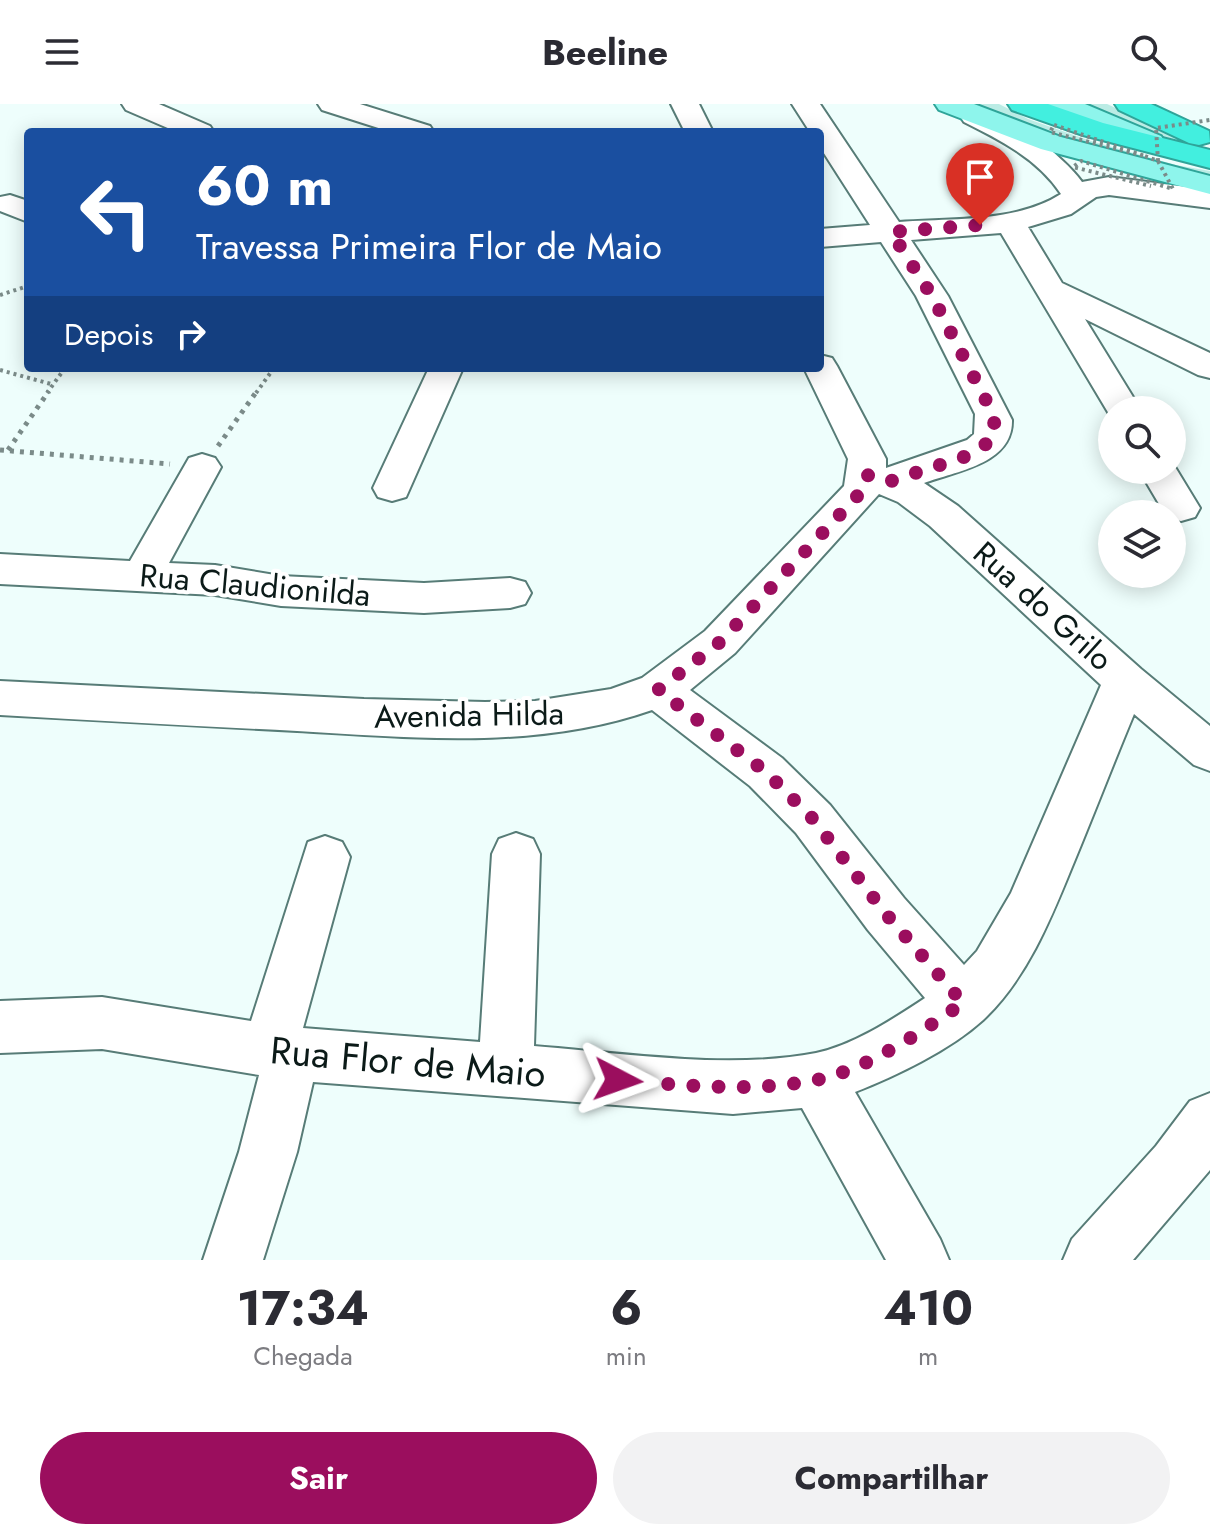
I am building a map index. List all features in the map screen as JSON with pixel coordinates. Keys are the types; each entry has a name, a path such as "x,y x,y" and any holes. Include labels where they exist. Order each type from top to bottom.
{"highway":[{"path":"1022,104 1093,129 1204,152"},
{"path":"1129,104 1204,152"}],"main road":[{"path":"1061,104 1141,139 1204,152"},
{"path":"1137,104 1210,132"},
{"path":"961,110 1051,143 1210,185"}],"street":[{"path":"136,104 191,128"},
{"path":"332,104 407,128"},
{"path":"685,104 697,128"},
{"path":"806,104 822,128"},
{"path":"961,110 1033,150 1069,182 1076,195"},
{"path":"823,372 878,478 980,449 991,441 995,429 993,414 932,296 824,131"},
{"path":"824,238 1010,223 1060,208 1076,195 1109,186 1210,199"},
{"path":"1010,223 1115,396"},
{"path":"1052,290 1210,367"},
{"path":"392,488 444,372"},
{"path":"142,575 202,467"},
{"name":"Rua do Grilo","path":"878,478 912,493 944,516 1125,681 1210,752"},
{"name":"Avenida Hilda","path":"0,698 364,717 485,720 576,714 658,690 720,642 862,491 878,478"},
{"name":"Rua Claudionilda","path":"0,569 142,575 215,580 281,591 424,598 510,593"},
{"name":"Rua Flor de Maio","path":"0,1027 102,1023 281,1052 733,1087 817,1080 872,1059 963,1003 995,968 1031,906 1125,681"},
{"path":"658,690 766,772 813,819 886,914 963,1003"},
{"path":"506,1071 516,854"},
{"path":"233,1260 268,1152 281,1052 325,857"},
{"path":"817,1080 919,1260"},
{"path":"1093,1260 1177,1167 1210,1121"}],"path":[{"path":"1151,186 1073,167 1081,161 1173,189 1158,161 1156,128 1210,120"},
{"path":"1147,157 1050,132 1054,125 1147,157 1158,161"},
{"path":"0,295 24,287"},
{"path":"0,370 51,384"},
{"path":"8,450 62,372"},
{"path":"0,450 202,467 271,372"}],"green space":[{"path":"966,104 999,104 1028,119 1091,141 1176,165 1210,171 1210,179 1120,158"},
{"path":"1076,104 1107,104 1210,152 1135,129"}],"route":[{"path":"618,1080 733,1087 817,1080 872,1059 963,1003 886,914 813,819 766,772 658,690 720,642 862,491 867,475 888,482 964,457 991,441 995,429 993,414 932,296 891,232 980,225"}]}
